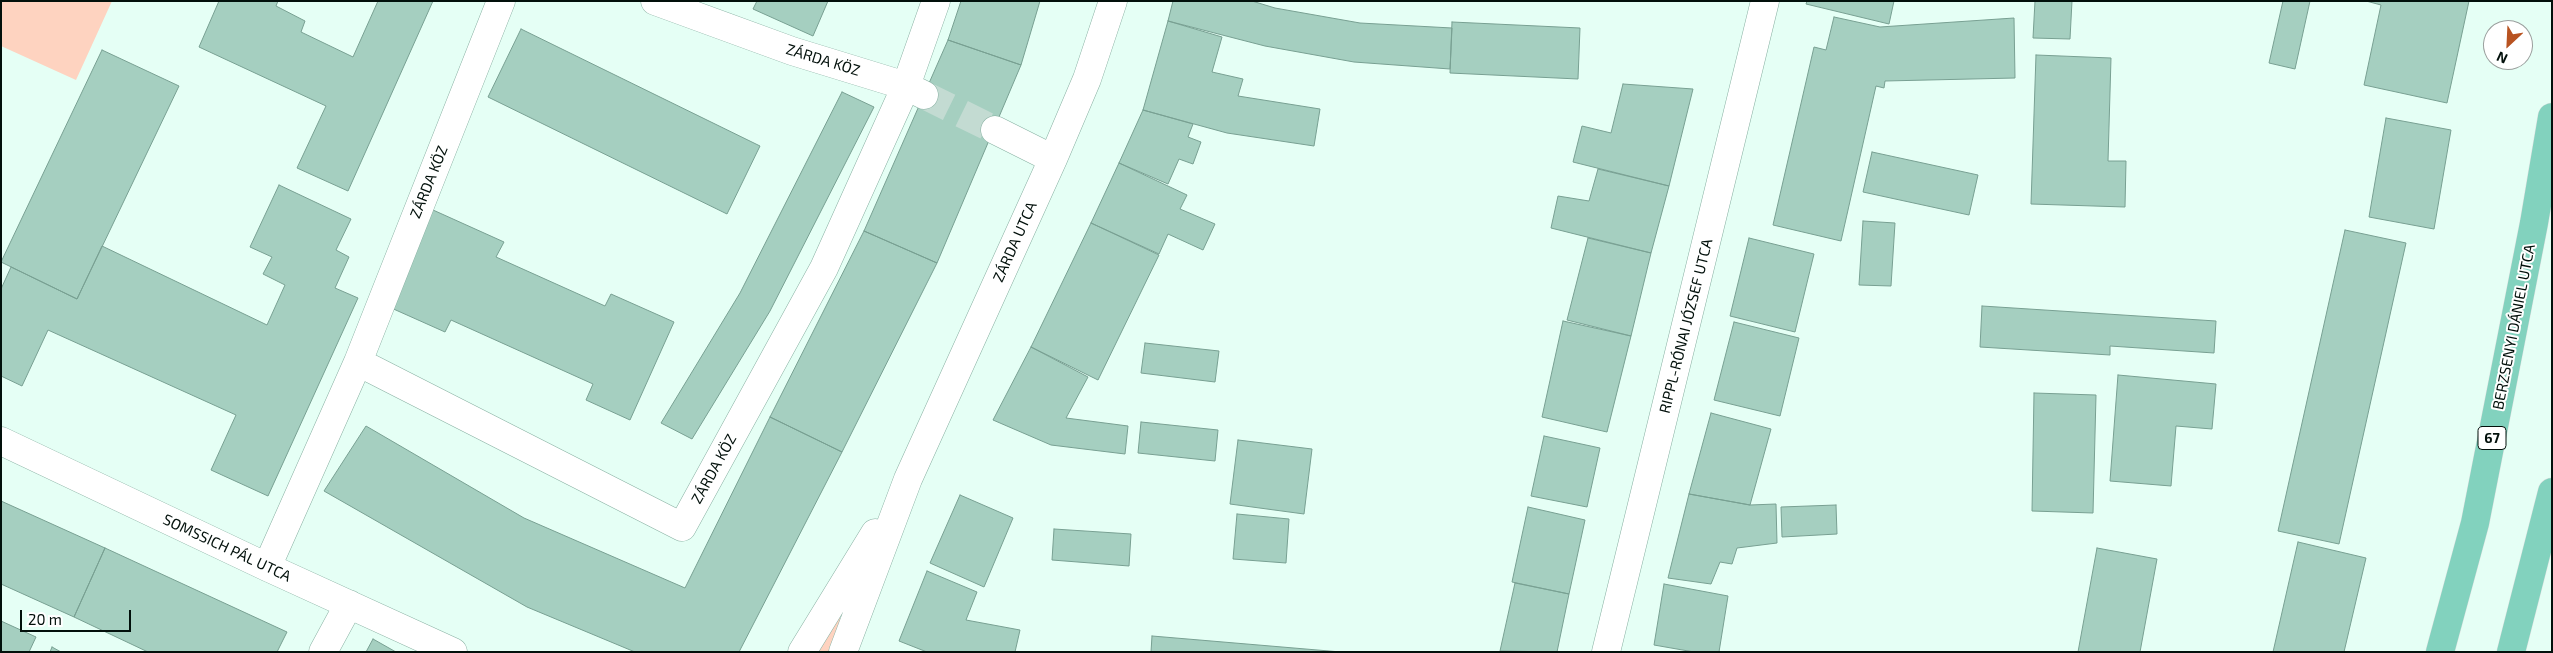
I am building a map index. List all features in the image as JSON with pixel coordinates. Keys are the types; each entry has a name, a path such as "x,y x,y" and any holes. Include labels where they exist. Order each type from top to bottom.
{"main road":[{"name":"BERZSENYI DÁNIEL UTCA","path":"2440,652 2476,523 2534,223 2552,117"},
{"path":"2511,652 2552,492"}],"street":[{"name":"ZÁRDA KÖZ","path":"267,567 358,362 501,1"},
{"name":"ZÁRDA KÖZ","path":"655,1 792,52 915,90"},
{"name":"ZÁRDA KÖZ","path":"358,362 682,527 824,268 915,90 936,1"},
{"name":"ZÁRDA UTCA","path":"843,652 908,478 1053,159 1087,79 1113,1"},
{"name":"RIPPL-RÓNAI JÓZSEF UTCA","path":"1606,652 1765,1"},
{"path":"995,130 1053,159"},
{"name":"SOMSSICH PÁL UTCA","path":"1,441 267,567 453,652"},
{"name":"ZÁRDA UTCA","path":"802,652 908,478"},
{"path":"323,652 349,604"}],"shaded area":[{"path":"1,1 112,1 76,80 1,46"},
{"path":"836,616 844,620 833,652 816,652"}],"building":[{"path":"219,1 278,1 276,6 305,21 301,32 353,57 378,1 433,1 348,191 297,168 326,106 199,47"},
{"path":"757,1 828,1 813,36 753,9"},
{"path":"961,1 1040,1 1021,65 948,40"},
{"path":"1173,1 1252,1 1275,8 1360,23 1452,28 1450,69 1354,62 1265,46 1168,21"},
{"path":"1807,1 1894,1 1889,24 1806,4"},
{"path":"2035,1 2072,1 2070,39 2033,38"},
{"path":"2283,1 2310,1 2295,69 2269,63"},
{"path":"2366,1 2469,1 2447,103 2364,85 2381,5"},
{"path":"1834,17 1880,27 2014,18 2015,78 1885,81 1884,88 1876,86 1841,241 1773,225 1814,47 1826,50"},
{"path":"1168,21 1222,37 1212,72 1243,79 1238,96 1320,109 1314,146 1227,133 1143,110"},
{"path":"1452,22 1580,28 1578,79 1450,73"},
{"path":"521,29 760,146 727,214 488,97"},
{"path":"948,40 1021,65 937,263 864,231"},
{"path":"102,50 179,86 77,299 1,262"},
{"path":"2036,55 2111,58 2108,161 2126,161 2125,207 2031,204"},
{"path":"1623,84 1693,89 1669,186 1573,162 1582,126 1611,133"},
{"path":"842,92 874,107 770,311 692,439 661,423 740,293"},
{"path":"1143,110 1193,124 1188,137 1201,142 1193,164 1179,159 1168,184 1119,163"},
{"path":"2386,118 2451,130 2434,229 2369,217"},
{"path":"1872,152 1978,175 1969,215 1863,192"},
{"path":"1119,163 1187,195 1180,209 1215,224 1203,250 1168,234 1159,254 1091,223"},
{"path":"1598,169 1669,186 1651,253 1551,228 1558,196 1589,201"},
{"path":"279,185 351,219 336,250 349,257 335,288 358,298 268,496 211,470 236,415 48,330 22,386 1,376 1,289 11,267 77,299 102,246 267,325 285,285 263,274 272,257 250,247"},
{"path":"433,210 504,242 496,257 605,306 611,294 674,322 630,420 586,400 593,384 451,320 445,332 389,307"},
{"path":"1863,221 1895,223 1891,286 1859,285"},
{"path":"1091,223 1159,255 1098,380 1031,347"},
{"path":"2345,230 2406,243 2339,544 2278,531"},
{"path":"864,231 937,263 842,452 770,417"},
{"path":"1588,238 1651,253 1631,336 1567,320"},
{"path":"1749,238 1814,254 1795,332 1730,316"},
{"path":"1982,306 2216,321 2214,353 2110,346 2110,355 1980,347"},
{"path":"1563,321 1631,336 1607,432 1542,417"},
{"path":"1734,322 1799,338 1780,416 1714,400"},
{"path":"1145,343 1219,351 1215,382 1141,373"},
{"path":"1031,347 1088,377 1066,418 1128,426 1125,454 1051,445 993,420"},
{"path":"2118,375 2216,384 2212,429 2176,426 2171,486 2110,481"},
{"path":"2034,393 2096,395 2093,513 2032,511"},
{"path":"1711,413 1771,429 1750,505 1689,494"},
{"path":"770,417 842,452 739,652 635,652 527,607 324,491 366,426 524,518 685,588"},
{"path":"1141,422 1218,430 1215,461 1138,453"},
{"path":"1544,436 1600,448 1587,507 1531,496"},
{"path":"1238,440 1312,449 1304,514 1230,504"},
{"path":"1689,494 1750,505 1776,504 1777,543 1737,548 1732,564 1720,562 1711,584 1668,578"},
{"path":"960,495 1013,518 984,587 930,563"},
{"path":"1,501 105,548 74,617 1,584"},
{"path":"1836,505 1837,534 1782,537 1781,507"},
{"path":"1528,507 1585,520 1569,594 1512,582"},
{"path":"1237,514 1289,519 1286,563 1233,559"},
{"path":"1054,529 1131,534 1129,566 1052,560"},
{"path":"2298,542 2366,558 2344,652 2273,652"},
{"path":"105,548 287,632 277,652 148,652 74,617"},
{"path":"2097,548 2157,559 2140,652 2078,652"},
{"path":"927,571 977,592 966,620 1020,630 1015,652 927,652 899,641"},
{"path":"1515,583 1569,594 1557,652 1500,651"},
{"path":"1664,584 1728,596 1719,652 1694,652 1654,645"},
{"path":"1,621 36,637 29,652 1,652"},
{"path":"1152,636 1341,652 1151,652"},
{"path":"373,639 396,652 366,652"},
{"path":"52,647 61,652 50,652"}],"tunnel":[{"path":"924,95 995,130"}]}
